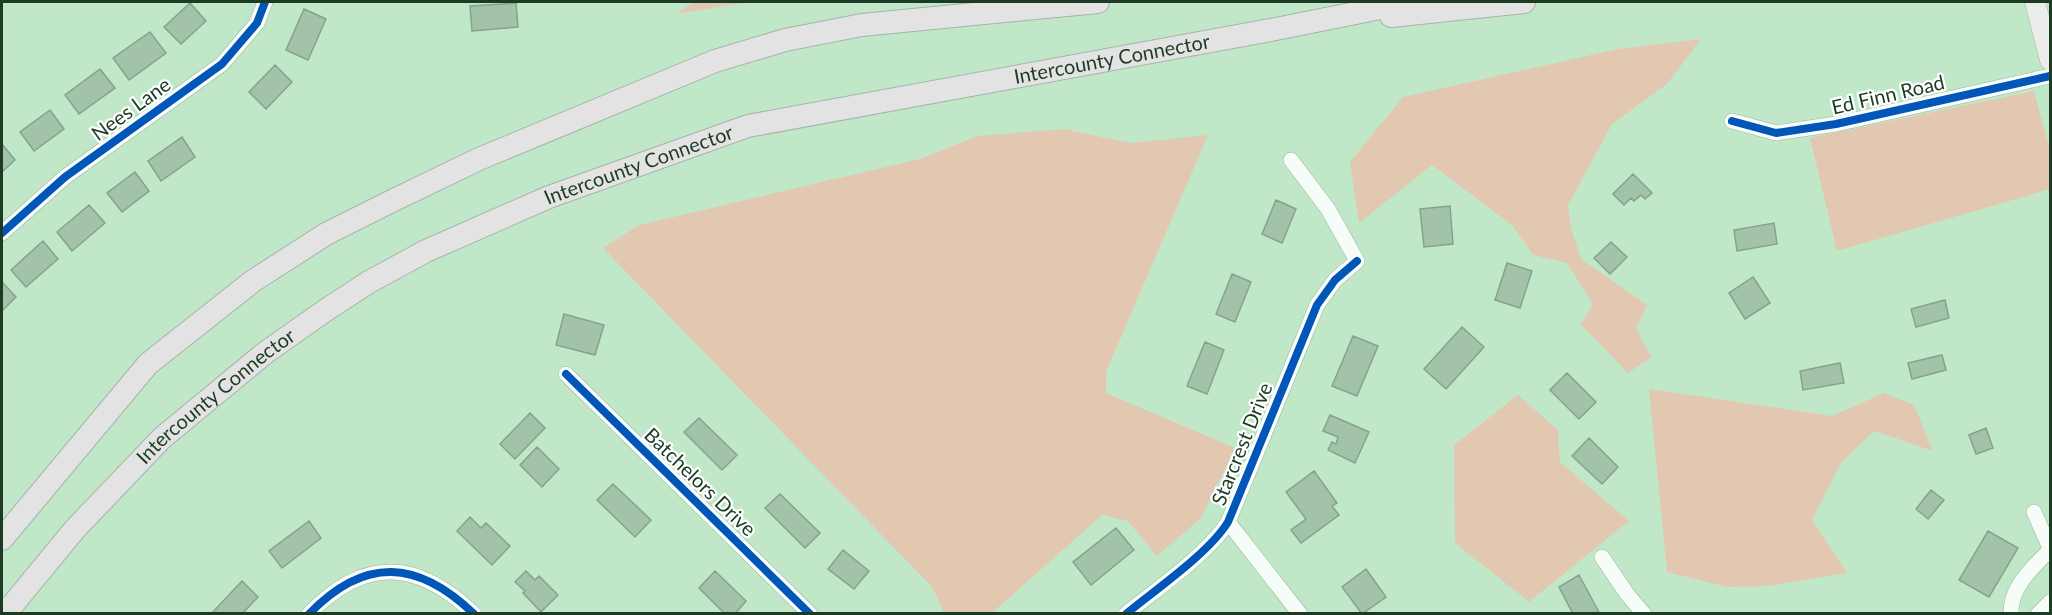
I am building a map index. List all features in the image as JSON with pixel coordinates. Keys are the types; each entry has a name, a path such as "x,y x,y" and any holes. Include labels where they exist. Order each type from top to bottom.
{"highway":[{"path":"2,539 148,364 253,281 326,234 479,159 715,61 785,40 968,2"},
{"path":"862,25 1098,2"},
{"name":"Intercounty Connector","path":"5,614 75,529 162,438 265,353 369,282 426,251 549,197 748,126 1276,29 1410,2"},
{"path":"1276,29 1524,2"}],"main road":[{"path":"2035,2 2050,60"}],"street":[{"name":"Nees Lane","path":"2,233 65,177 222,64 257,23 265,2"},
{"name":"Ed Finn Road","path":"1732,121 1776,133 1836,124 2050,76"},
{"name":"Starcrest Drive","path":"1125,614 1176,574 1221,534 1228,522 1317,305 1335,280 1356,261 1328,208 1291,160"},
{"name":"Batchelors Drive","path":"566,374 810,614"},
{"path":"2011,614 2015,591 2050,549 2034,512"},
{"path":"1228,522 1300,614"},
{"path":"1602,557 1627,594 1644,614"},
{"path":"309,614 325,598 362,576 395,572 415,574 442,586 474,614"},
{"path":"2038,614 2050,602"}],"shaded area":[{"path":"693,2 748,2 677,14"},
{"path":"1701,39 1667,84 1612,124 1568,205 1571,228 1581,259 1647,305 1636,328 1651,357 1628,373 1581,325 1593,304 1567,263 1533,255 1513,226 1432,165 1359,223 1350,162 1403,97 1618,49"},
{"path":"2034,91 2050,151 2050,189 1837,251 1810,138"},
{"path":"1064,129 1131,143 1208,135 1106,372 1106,393 1235,448 1201,518 1157,556 1128,521 1102,515 992,613 944,613 933,588 603,248 639,225 920,159 977,136"},
{"path":"1649,389 1832,416 1884,393 1914,405 1933,451 1874,431 1841,463 1812,520 1847,573 1768,586 1727,587 1667,572"},
{"path":"1518,395 1558,430 1560,462 1629,521 1529,602 1455,543 1454,445"}],"building":[{"path":"190,3 206,21 181,44 164,27"},
{"path":"516,3 518,27 472,31 470,6"},
{"path":"304,9 326,19 308,60 286,50"},
{"path":"150,32 166,53 129,80 113,58"},
{"path":"275,65 292,82 266,109 249,92"},
{"path":"100,69 115,88 79,114 65,95"},
{"path":"50,110 64,129 34,151 20,132"},
{"path":"182,137 195,157 161,181 148,161"},
{"path":"2,144 15,160 2,172"},
{"path":"135,172 149,191 122,212 107,193"},
{"path":"1633,174 1652,193 1645,199 1641,195 1634,201 1631,198 1624,205 1613,194"},
{"path":"1276,200 1296,209 1282,243 1262,234"},
{"path":"89,205 105,223 72,251 57,232"},
{"path":"1450,206 1453,244 1424,247 1420,209"},
{"path":"1774,223 1777,244 1737,251 1734,230"},
{"path":"43,241 58,259 26,287 11,270"},
{"path":"1611,242 1627,257 1610,274 1594,258"},
{"path":"1507,263 1532,271 1520,308 1495,300"},
{"path":"1232,274 1251,282 1235,322 1216,314"},
{"path":"1753,277 1770,303 1745,319 1729,293"},
{"path":"2,282 16,297 2,311"},
{"path":"1945,300 1949,318 1916,327 1911,309"},
{"path":"564,314 604,325 595,355 556,345"},
{"path":"1462,327 1484,347 1446,389 1424,369"},
{"path":"1353,336 1378,346 1357,396 1332,386"},
{"path":"1205,342 1224,350 1207,394 1187,386"},
{"path":"1942,355 1946,370 1912,379 1908,363"},
{"path":"1840,363 1844,383 1803,390 1800,371"},
{"path":"1567,373 1596,402 1579,419 1550,390"},
{"path":"530,413 545,428 515,459 500,444"},
{"path":"1330,415 1369,432 1355,463 1328,450 1332,442 1336,444 1338,437 1323,431"},
{"path":"699,418 737,455 722,470 684,432"},
{"path":"1986,428 1993,448 1976,454 1969,435"},
{"path":"1589,438 1618,467 1602,484 1572,456"},
{"path":"537,447 559,469 542,487 520,465"},
{"path":"1314,471 1337,503 1332,506 1339,515 1301,543 1291,530 1306,519 1286,492"},
{"path":"613,484 651,520 635,537 597,500"},
{"path":"1931,490 1944,500 1928,519 1916,509"},
{"path":"780,494 820,533 805,548 765,508"},
{"path":"470,517 481,528 486,523 510,546 492,565 457,531"},
{"path":"309,521 321,538 282,568 269,551"},
{"path":"1116,528 1134,550 1091,585 1073,562"},
{"path":"1988,531 2018,548 1989,597 1959,580"},
{"path":"843,550 869,571 854,589 828,569"},
{"path":"1366,569 1386,597 1362,614 1342,587"},
{"path":"526,571 535,580 539,576 558,595 541,612 515,582"},
{"path":"715,571 746,601 735,614 725,614 699,588"},
{"path":"1579,575 1600,614 1573,614 1559,587"},
{"path":"242,581 258,597 242,614 211,614"}],"cycle path":[{"path":"2,233 65,177 222,64 257,23 265,2"},
{"path":"1732,121 1776,133 1836,124 2050,76"},
{"path":"1126,614 1195,558 1228,522 1317,305 1335,280 1357,261"},
{"path":"566,374 810,614"},
{"path":"309,614 330,595 351,582 371,574 392,572 412,575 432,583 453,596 474,614"}]}
